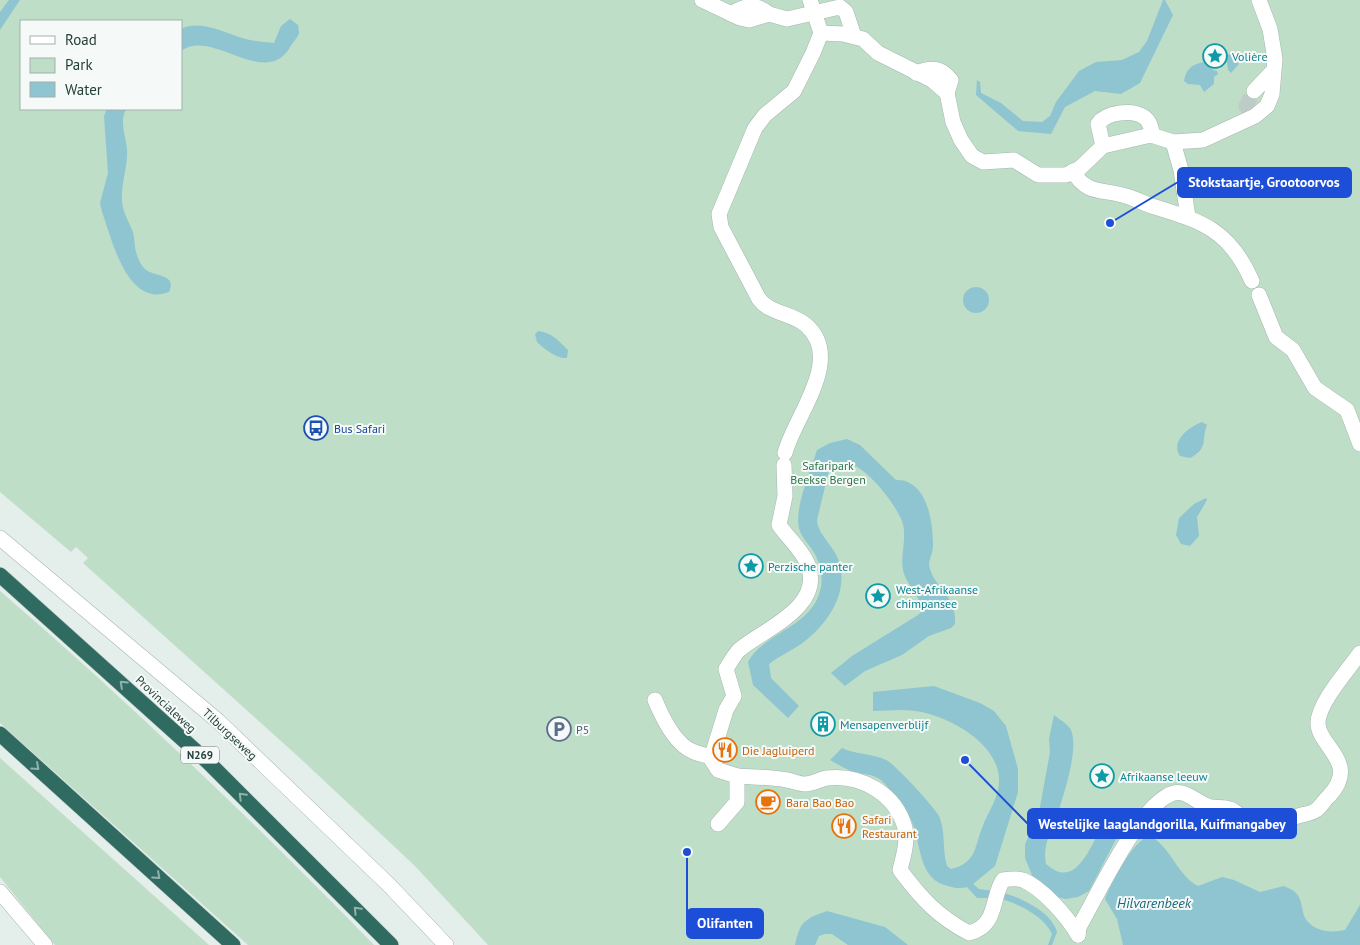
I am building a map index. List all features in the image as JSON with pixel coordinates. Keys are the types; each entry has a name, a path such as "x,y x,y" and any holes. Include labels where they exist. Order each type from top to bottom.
{"highway":[{"name":"Provincialeweg","path":"0,575 208,762 391,945"},
{"path":"0,734 233,945"}],"street":[{"path":"702,0 731,14 749,20 769,14 787,18 812,6 840,7 846,12 854,36"},
{"path":"821,33 854,36 863,39 878,53 932,80 947,92 957,132 972,156 983,162 1014,160 1038,174 1052,176 1073,171 1103,146 1138,136 1153,135 1173,142 1203,140 1268,106 1272,94 1274,47 1259,0"},
{"path":"812,6 821,33 800,80 787,98 760,120 734,174 721,206 719,220 752,290 762,303 794,317 807,326 818,349 820,360 816,384 812,395 794,426 784,459 785,496 779,525 808,564 811,586 805,598 793,612 737,652 726,669 734,696 726,710 712,757 718,770 737,776 777,779 804,785 827,778 854,780 876,788 889,800 905,828 905,843 900,870 931,908 946,921 969,932 976,931 986,923 994,912 1003,880 1023,880 1064,914 1078,935 1079,927 1144,816 1166,796 1178,791 1202,804 1231,809 1248,823 1259,825 1273,826 1317,810 1334,791 1341,775 1341,764 1337,754 1320,732 1319,716 1339,681 1360,653"},
{"path":"1254,91 1274,72"},
{"path":"1103,146 1098,124 1101,119 1112,114 1132,114 1145,118 1150,125 1153,135"},
{"path":"1173,142 1181,170 1188,217"},
{"path":"1073,171 1082,185 1096,191 1125,196 1188,217 1211,229 1238,252 1252,281"},
{"path":"1259,295 1276,337 1293,350 1315,388 1347,410 1360,444"},
{"name":"Tilburgseweg","path":"0,538 218,721 389,886 446,945"},
{"path":"655,700 665,724 690,751 712,757"},
{"path":"718,824 737,802 737,776"},
{"path":"0,892 45,945"}],"green space":[{"name":"Safaripark Beekse Bergen","path":"0,0 1360,0 1360,945 488,945 415,866 302,760 83,563 88,558 76,547 71,552 0,492"},
{"path":"0,591 191,764 374,945 248,945 0,723"},
{"path":"0,758 209,945 55,945 0,877"}],"water":[{"path":"9,0 20,0 0,30 0,12"},
{"path":"1163,0 1165,0 1173,15 1140,83 1121,94 1095,91 1065,107 1051,134 1018,131 976,95 977,80 980,82 981,93 1001,103 1023,121 1042,122 1050,116 1056,102 1079,71 1096,62 1122,60 1139,52 1147,41"},
{"path":"290,19 298,25 299,33 289,49 278,59 266,63 252,61 207,46 193,46 182,51 182,29 188,27 210,27 247,39 274,43 281,26"},
{"path":"1231,54 1239,64 1231,73 1228,70 1226,55"},
{"path":"1204,62 1217,71 1218,74 1214,77 1214,84 1204,92 1200,85 1188,84 1184,81 1186,73 1190,68"},
{"path":"107,110 126,110 123,119 127,156 122,190 124,210 133,232 135,249 140,262 145,269 169,280 171,287 169,292 154,294 142,290 132,281 111,238 100,203 108,173 104,116"},
{"path":"976,287 985,291 989,300 985,309 976,313 967,309 963,300 967,291"},
{"path":"538,331 551,335 561,343 568,350 567,358 555,355 540,345 535,334"},
{"path":"1202,422 1207,425 1200,451 1190,458 1180,456 1177,445 1182,435"},
{"path":"847,439 860,445 896,480 915,486 921,494 926,503 932,525 933,546 929,565 931,573 949,598 955,614 955,624 951,628 929,636 902,655 865,671 845,686 831,673 852,656 922,611 920,602 904,574 902,562 904,530 899,515 892,503 871,478 859,468 848,463 837,463 829,470 817,520 820,531 834,550 839,561 841,585 838,597 834,608 811,636 769,664 771,678 799,706 788,718 753,685 748,662 764,644 797,622 815,603 822,581 821,570 815,555 800,531 799,510 817,450 830,443"},
{"path":"1206,498 1207,500 1197,517 1199,536 1190,546 1181,544 1176,535 1179,518 1194,504"},
{"path":"934,686 980,703 994,711 1006,726 1018,769 1018,792 995,866 973,884 979,889 994,891 994,898 977,898 967,887 950,887 939,883 932,877 923,863 914,827 905,809 892,792 880,779 851,771 830,760 842,748 875,756 891,763 914,786 939,816 947,866 951,869 965,863 973,854 998,791 999,778 996,765 990,753 968,733 955,724 941,718 910,710 873,711 873,692"},
{"path":"1054,715 1071,730 1073,748 1067,783 1046,844 1046,864 1058,872 1068,872 1077,867 1085,858 1109,814 1118,813 1127,818 1089,891 1078,897 1066,899 1052,896 1034,880 1025,858 1025,844 1038,818 1050,752 1049,739"},
{"name":"Hilvarenbeek","path":"1150,836 1163,847 1185,875 1198,886 1222,877 1234,880 1260,892 1284,886 1292,890 1298,895 1305,918 1318,929 1329,931 1345,930 1360,905 1360,945 1123,945 1117,919 1105,899 1117,873 1130,853 1143,839"},
{"path":"1004,893 1027,902 1049,918 1057,932 1052,945 1048,945 1052,934 1043,921 1022,907 999,898"},
{"path":"827,911 885,927 908,945 848,945 832,934 825,934 819,936 815,945 795,945 799,931 805,922 813,916"}],"tunnel":[{"path":"1250,109 1246,106 1254,91"}],"place":[{"name":"Volière","path":"1215,56"},
{"name":"Stokstaartje, Grootoorvos","path":"1110,223"},
{"name":"Bus Safari","path":"316,428"},
{"name":"Perzische panter","path":"751,566"},
{"name":"West-Afrikaanse chimpansee","path":"878,596"},
{"name":"Mensapenverblijf","path":"823,724"},
{"name":"P5","path":"559,729"},
{"name":"Die Jagluiperd","path":"725,750"},
{"name":"Westelijke laaglandgorilla, Kuifmangabey","path":"965,760"},
{"name":"Afrikaanse leeuw","path":"1102,776"},
{"name":"Bara Bao Bao","path":"768,802"},
{"name":"Safari Restaurant","path":"844,826"},
{"name":"Olifanten","path":"687,852"}]}
